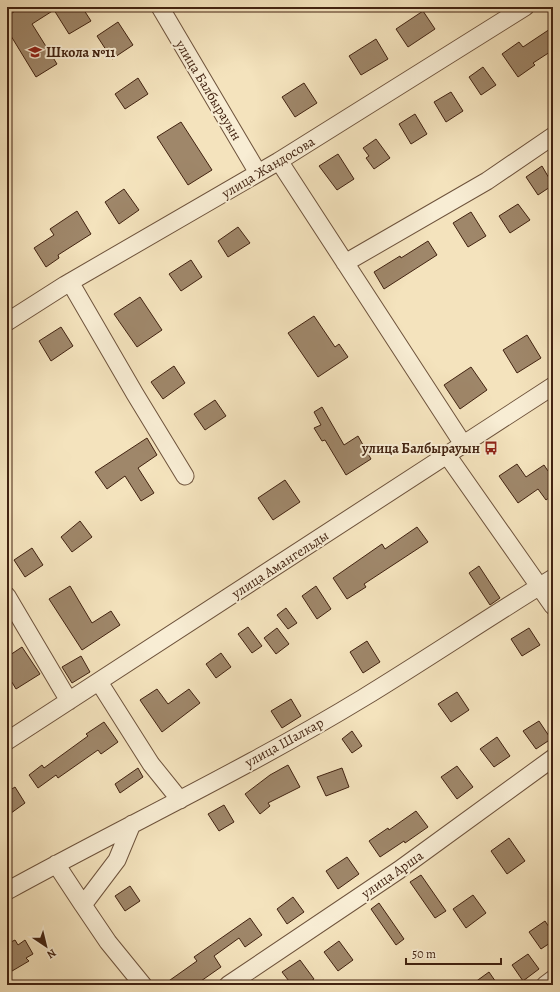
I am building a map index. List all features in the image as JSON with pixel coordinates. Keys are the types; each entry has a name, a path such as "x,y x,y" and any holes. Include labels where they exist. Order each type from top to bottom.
{"street":[{"name":"улица Балбырауын","path":"160,7 258,173"},
{"name":"улица Жандосова","path":"7,322 70,282 279,162 525,7"},
{"path":"345,263 487,181 553,136"},
{"path":"279,162 463,444"},
{"path":"70,282 185,476"},
{"name":"улица Амангельды","path":"7,742 553,386"},
{"path":"447,455 546,582 553,606"},
{"name":"улица Шалкар","path":"7,891 180,800 363,698 546,582"},
{"path":"7,596 69,701"},
{"path":"99,682 147,758 180,800"},
{"name":"улица Арша","path":"228,985 399,870 553,758"},
{"path":"83,905 117,860 132,824"},
{"path":"56,864 108,942 143,985"},
{"path":"545,985 553,979"}],"building":[{"name":"Школа №11","path":"22,7 82,7 91,21 69,34 54,10 32,24 57,64 36,77 11,36 7,39 7,16"},
{"path":"423,11 435,29 408,47 396,29"},
{"path":"118,22 133,45 112,59 97,36"},
{"path":"553,27 553,50 533,63 535,65 518,77 502,54 519,42 523,47"},
{"path":"376,39 388,59 361,75 349,56"},
{"path":"483,67 496,85 481,95 469,77"},
{"path":"138,78 148,94 125,109 115,94"},
{"path":"304,83 317,103 295,117 282,97"},
{"path":"451,92 463,111 446,122 434,102"},
{"path":"415,114 427,134 411,144 399,124"},
{"path":"181,122 212,170 188,185 157,137"},
{"path":"376,139 390,158 374,169 366,158 369,156 363,148"},
{"path":"338,154 354,179 337,190 319,166"},
{"path":"542,166 553,185 538,195 526,177"},
{"path":"124,189 139,210 119,224 105,202"},
{"path":"518,204 530,220 510,233 499,216"},
{"path":"77,211 91,234 58,255 59,258 46,267 34,248 54,235 50,229"},
{"path":"471,212 486,236 468,247 453,223"},
{"path":"238,227 250,243 228,257 218,241"},
{"path":"428,241 437,255 384,289 374,272 400,256 401,258"},
{"path":"191,260 202,277 181,291 169,274"},
{"path":"140,297 162,330 137,347 114,314"},
{"path":"314,316 335,347 339,344 348,357 318,377 288,333"},
{"path":"61,327 73,346 51,361 39,341"},
{"path":"527,335 541,358 517,373 503,350"},
{"path":"174,366 185,383 163,399 151,382"},
{"path":"471,367 487,390 460,409 444,385"},
{"path":"215,400 226,416 205,430 194,414"},
{"path":"322,407 344,445 358,436 371,459 346,475 325,440 322,441 314,428 321,425 314,412"},
{"path":"147,438 157,455 138,468 154,493 141,501 125,476 107,489 95,472"},
{"path":"517,464 526,477 544,465 548,471 553,468 553,495 546,500 538,489 518,503 499,476"},
{"path":"285,480 300,502 273,520 258,498"},
{"path":"80,521 92,537 72,552 61,537"},
{"path":"417,527 428,542 364,584 366,587 347,599 333,578 382,544 385,549"},
{"path":"32,548 43,565 25,577 14,560"},
{"path":"479,566 500,598 490,605 469,573"},
{"path":"70,586 92,623 111,611 120,625 82,650 49,599"},
{"path":"316,586 331,609 317,619 302,596"},
{"path":"286,608 297,623 288,629 277,615"},
{"path":"248,627 262,646 252,653 238,634"},
{"path":"277,628 289,644 276,654 264,638"},
{"path":"529,628 540,645 522,656 511,639"},
{"path":"367,641 380,662 363,673 350,652"},
{"path":"22,647 40,674 16,689 7,674 7,657"},
{"path":"221,653 231,667 216,678 206,664"},
{"path":"81,656 90,672 72,683 62,667"},
{"path":"157,689 168,704 189,689 200,703 162,732 140,700"},
{"path":"457,692 469,710 451,722 438,704"},
{"path":"291,699 301,716 282,728 271,711"},
{"path":"539,721 551,739 536,749 523,731"},
{"path":"104,722 118,742 101,754 98,750 58,778 56,775 38,788 29,775 42,765 44,768 88,736 86,734"},
{"path":"352,731 362,746 352,753 342,739"},
{"path":"497,737 510,756 494,767 480,749"},
{"path":"288,765 300,787 268,803 270,806 260,814 245,794 270,775"},
{"path":"457,766 473,787 457,799 441,777"},
{"path":"138,768 143,777 120,793 115,784"},
{"path":"342,768 349,787 326,796 317,777"},
{"path":"15,787 25,803 7,816 7,792"},
{"path":"224,805 234,822 219,831 208,814"},
{"path":"416,811 428,827 405,843 404,841 380,857 369,841 388,828 389,830"},
{"path":"509,838 525,861 507,874 491,851"},
{"path":"347,857 359,874 338,889 326,871"},
{"path":"421,875 446,911 435,918 410,882"},
{"path":"130,886 140,901 125,911 115,896"},
{"path":"473,895 486,913 466,928 453,909"},
{"path":"293,897 304,912 287,924 277,909"},
{"path":"379,903 404,939 396,945 371,909"},
{"path":"250,918 262,935 245,947 239,938 214,956 221,967 201,981 204,985 163,985 197,961 194,957"},
{"path":"545,921 553,933 553,941 541,949 529,932"},
{"path":"15,940 18,945 25,940 33,954 26,958 29,961 7,974 7,944"},
{"path":"339,941 353,960 338,971 324,952"},
{"path":"528,954 539,969 523,981 512,965"},
{"path":"300,960 314,979 305,985 292,985 282,972"},
{"path":"489,972 498,985 471,985"}],"place":[{"name":"Школа №11","path":"35,52"},
{"name":"улица Балбырауын","path":"491,448"}]}
